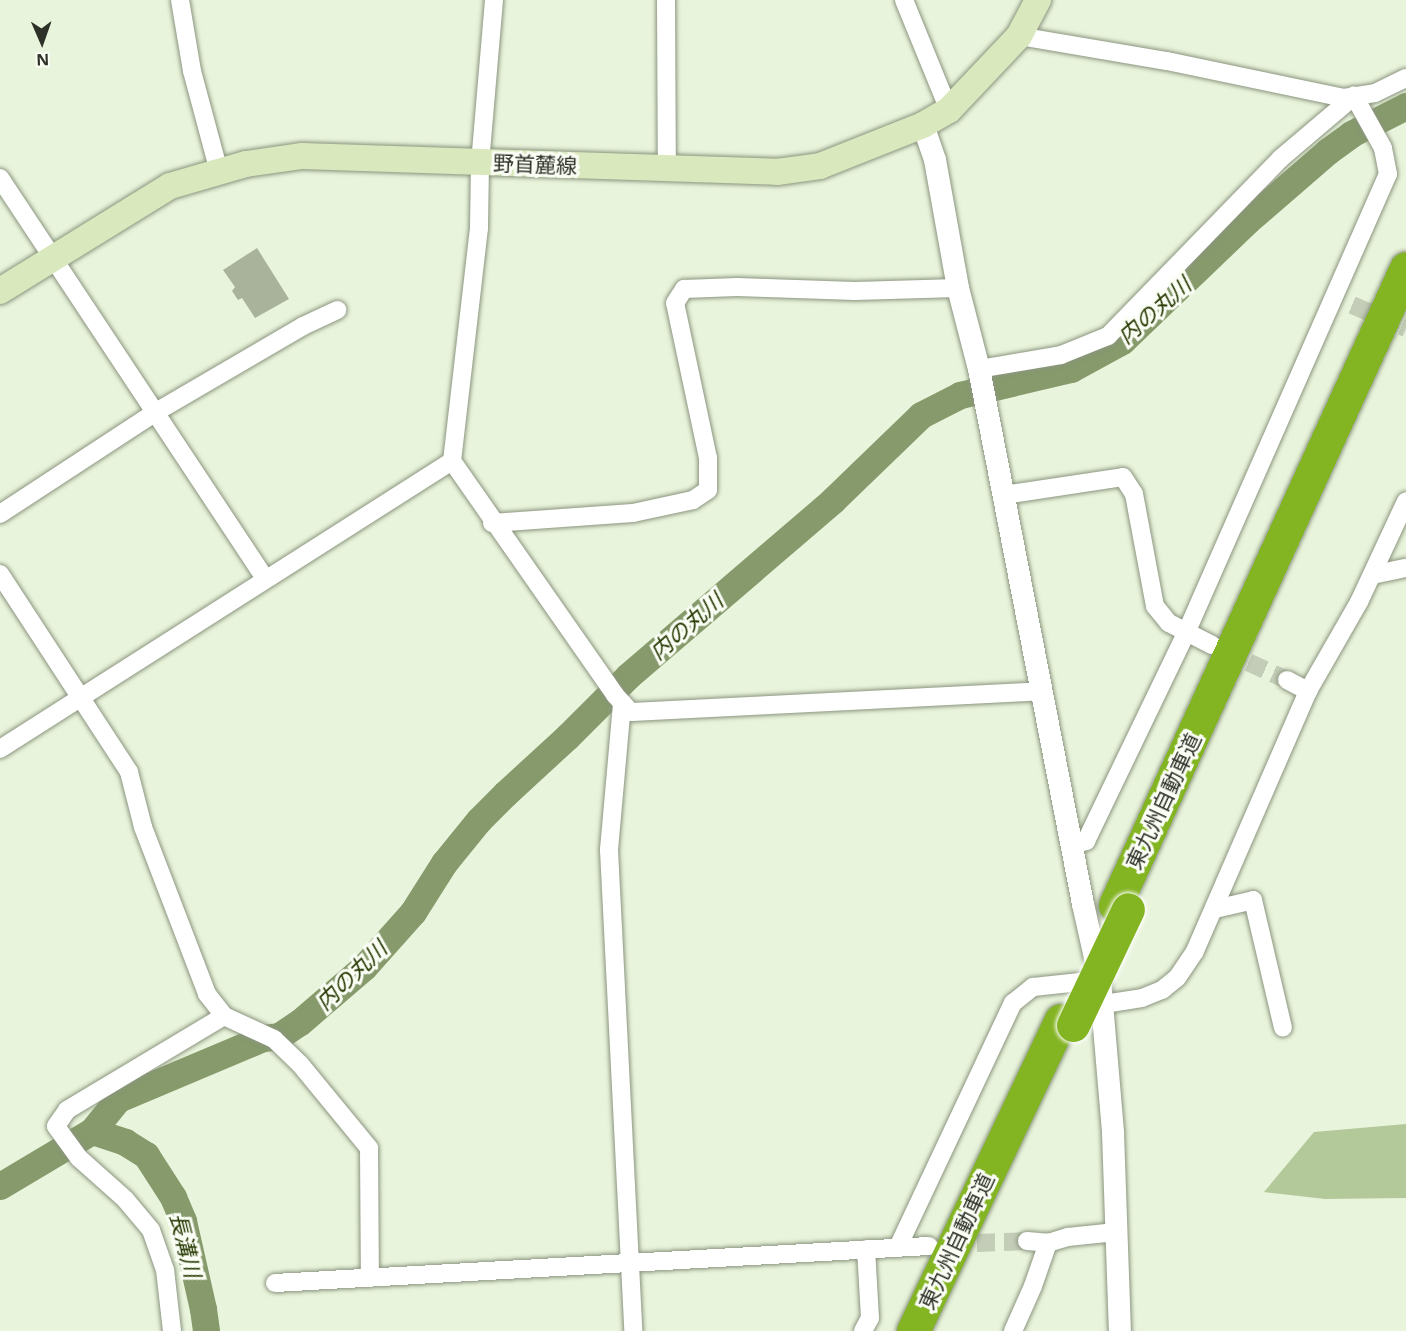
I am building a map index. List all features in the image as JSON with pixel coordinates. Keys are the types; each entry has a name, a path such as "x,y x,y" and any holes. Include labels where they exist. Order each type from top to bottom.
{"highway":[{"name":"東九州自動車道","path":"928,1331 1121,907 1406,268"},
{"name":"東九州自動車道","path":"1121,907 1187,788 1328,484 1406,305"},
{"name":"東九州自動車道","path":"914,1331 1067,1022"}],"main road":[{"name":"野首麓線","path":"0,291 170,186 246,164 302,156 777,172 820,166 922,125 949,110 1019,36 1038,0"}],"street":[{"path":"180,0 192,71 219,172"},
{"path":"494,0 480,163 479,228 452,461 492,523 622,704 631,712 1042,691"},
{"path":"666,0 667,169"},
{"path":"904,0 949,110"},
{"path":"1019,36 1167,61 1333,96 1375,93 1406,78"},
{"path":"1073,845 1086,841 1344,302 1388,174 1383,148 1354,96"},
{"path":"979,369 1061,355 1108,336 1281,158 1354,96"},
{"path":"922,125 935,160 958,288 979,369 1104,1004 1120,1331"},
{"path":"0,178 265,578"},
{"path":"492,523 633,513 693,500 708,490 708,458 675,303 684,289 737,287 855,291 958,288"},
{"path":"0,514 156,412 303,326 337,310"},
{"path":"0,749 265,578 452,461"},
{"path":"1004,495 1124,477 1134,494 1155,606 1169,623 1212,645"},
{"path":"1104,1004 1142,998 1162,990 1177,978 1195,951 1308,691 1372,575 1406,501"},
{"path":"1372,575 1406,568"},
{"path":"0,574 129,772 143,827 207,994 224,1016 273,1039 300,1064 369,1148 370,1278"},
{"path":"1287,680 1308,691"},
{"path":"622,704 609,850 633,1331"},
{"path":"1215,909 1253,900 1283,1028"},
{"path":"898,1247 1013,1004 1033,987 1100,980"},
{"path":"172,1331 165,1270 151,1230 125,1198 79,1158 57,1126 67,1110 224,1016"},
{"path":"1027,1241 1048,1244 1068,1237 1116,1232"},
{"path":"1013,1331 1048,1244"},
{"path":"275,1283 630,1265 929,1246"},
{"path":"863,1331 870,1318 866,1249"}],"green space":[{"path":"1406,1124 1406,1198 1325,1199 1264,1192 1314,1132"}],"building":[{"path":"257,248 289,299 255,318 242,298 238,300 232,291 235,287 223,270"}],"waterway":[{"name":"内の丸川","path":"0,1186 92,1131 118,1099 263,1038 279,1036 300,1022 364,967 413,912 444,863 479,820 506,793 567,737 628,676 833,500 921,415 960,395 1071,369 1122,341 1247,221 1328,151 1351,134 1406,106"},
{"name":"長溝川","path":"92,1131 125,1142 146,1155 173,1197 183,1221 206,1331"}],"tunnel":[{"path":"1352,305 1406,328"},
{"path":"1224,651 1287,680"},
{"path":"950,1244 1027,1241"}]}
